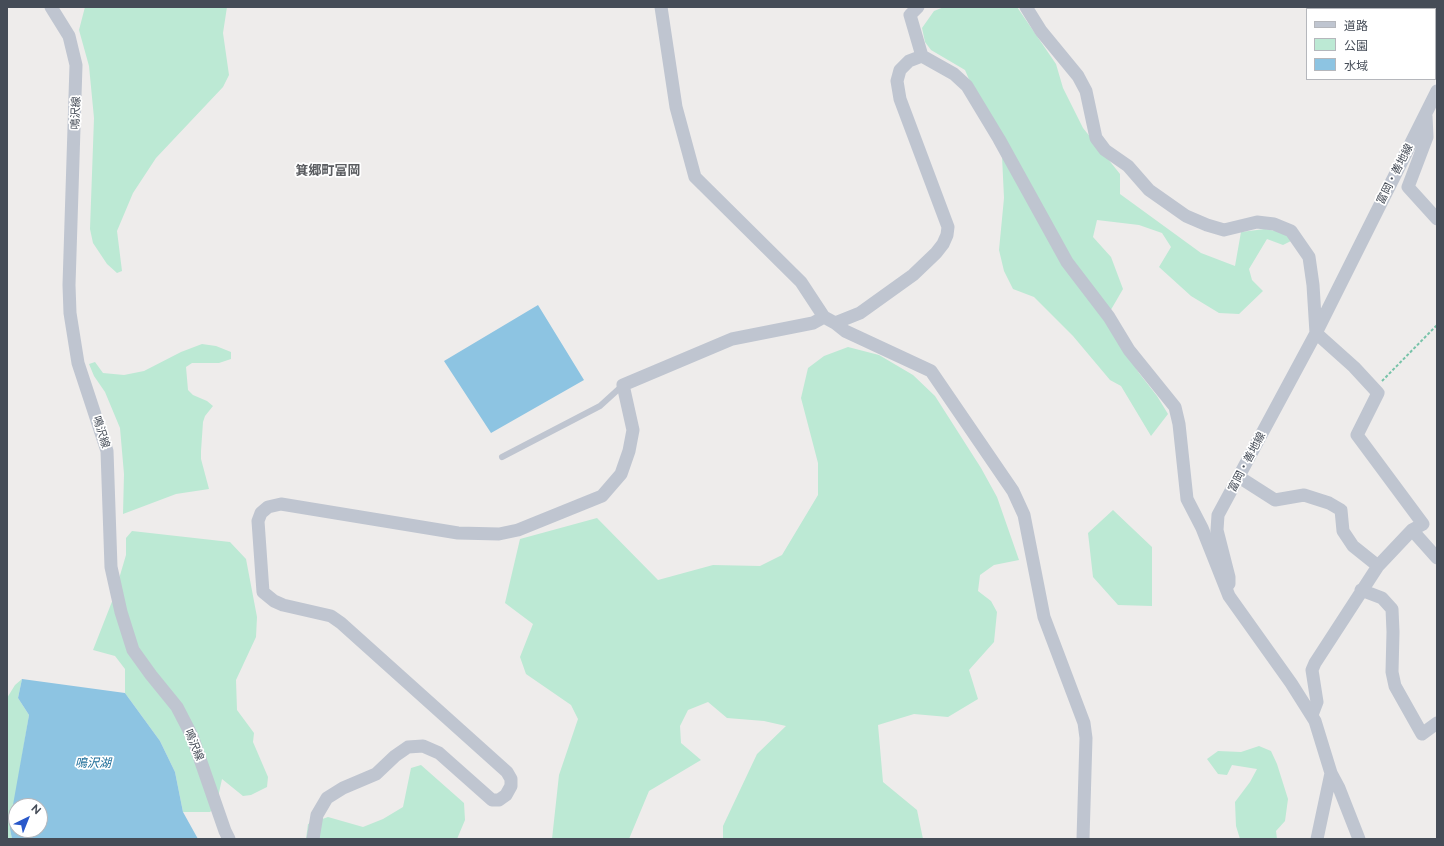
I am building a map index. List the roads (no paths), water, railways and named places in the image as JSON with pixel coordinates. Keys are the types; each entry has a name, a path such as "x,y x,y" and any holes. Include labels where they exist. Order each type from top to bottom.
{"street":[{"name":"鳴沢線","path":"50,7 69,36 76,65 69,285 70,313 78,363 107,451 112,567 121,612 133,650 177,707 192,736 225,831 230,839"},
{"path":"661,7 676,107 695,177 801,282 829,320 845,331 931,371 1013,491 1024,515 1044,617 1084,722 1086,738 1083,839"},
{"path":"1026,7 1041,31 1078,76 1086,91 1096,138 1105,150 1128,166 1150,190 1186,216 1207,225 1224,230 1257,222 1274,224 1291,231 1295,235 1309,257 1313,285 1316,332 1354,367 1378,392 1358,436 1423,524 1412,530 1378,566 1361,590 1312,670 1317,697 1316,707 1312,715"},
{"path":"912,10 922,56 954,74 967,86 999,139 1067,262 1109,317 1129,350 1175,406 1179,424 1187,498 1202,528 1229,596 1312,715 1331,773 1339,788 1359,839"},
{"path":"314,839 317,815 327,798 343,788 376,774 395,756 408,747 423,746 439,753 492,800 499,800 506,795 511,786 511,779 507,772 341,623 331,616 274,601 263,592 258,521 261,513 268,507 281,504 458,533 499,534 518,530 602,496 621,474 630,451 633,430 623,384 732,339 860,313 913,275 936,253 943,244 947,235 948,227 900,99 897,81 900,70 909,61 922,56"},
{"name":"富岡・善地線","path":"1229,596 1229,577 1217,530 1218,515 1316,332 1437,92"},
{"path":"1426,114 1427,137 1408,187 1437,219"},
{"path":"1239,477 1275,500 1304,494 1329,503 1341,510 1343,532 1353,546 1378,566"},
{"path":"1412,530 1437,558"},
{"path":"1361,590 1382,598 1392,609 1392,672 1395,686 1422,734 1437,723"},
{"path":"1317,839 1331,773"}],"lane":[{"path":"502,457 600,406 623,384"}],"water":[{"path":"538,305 584,380 491,433 444,361"},
{"name":"鳴沢湖","path":"22,679 125,693 160,741 175,772 183,812 198,839 12,839 48,838 48,798 14,798 29,715 18,698"}],"district":[{"name":"箕郷町富岡","path":"328,171"}]}
